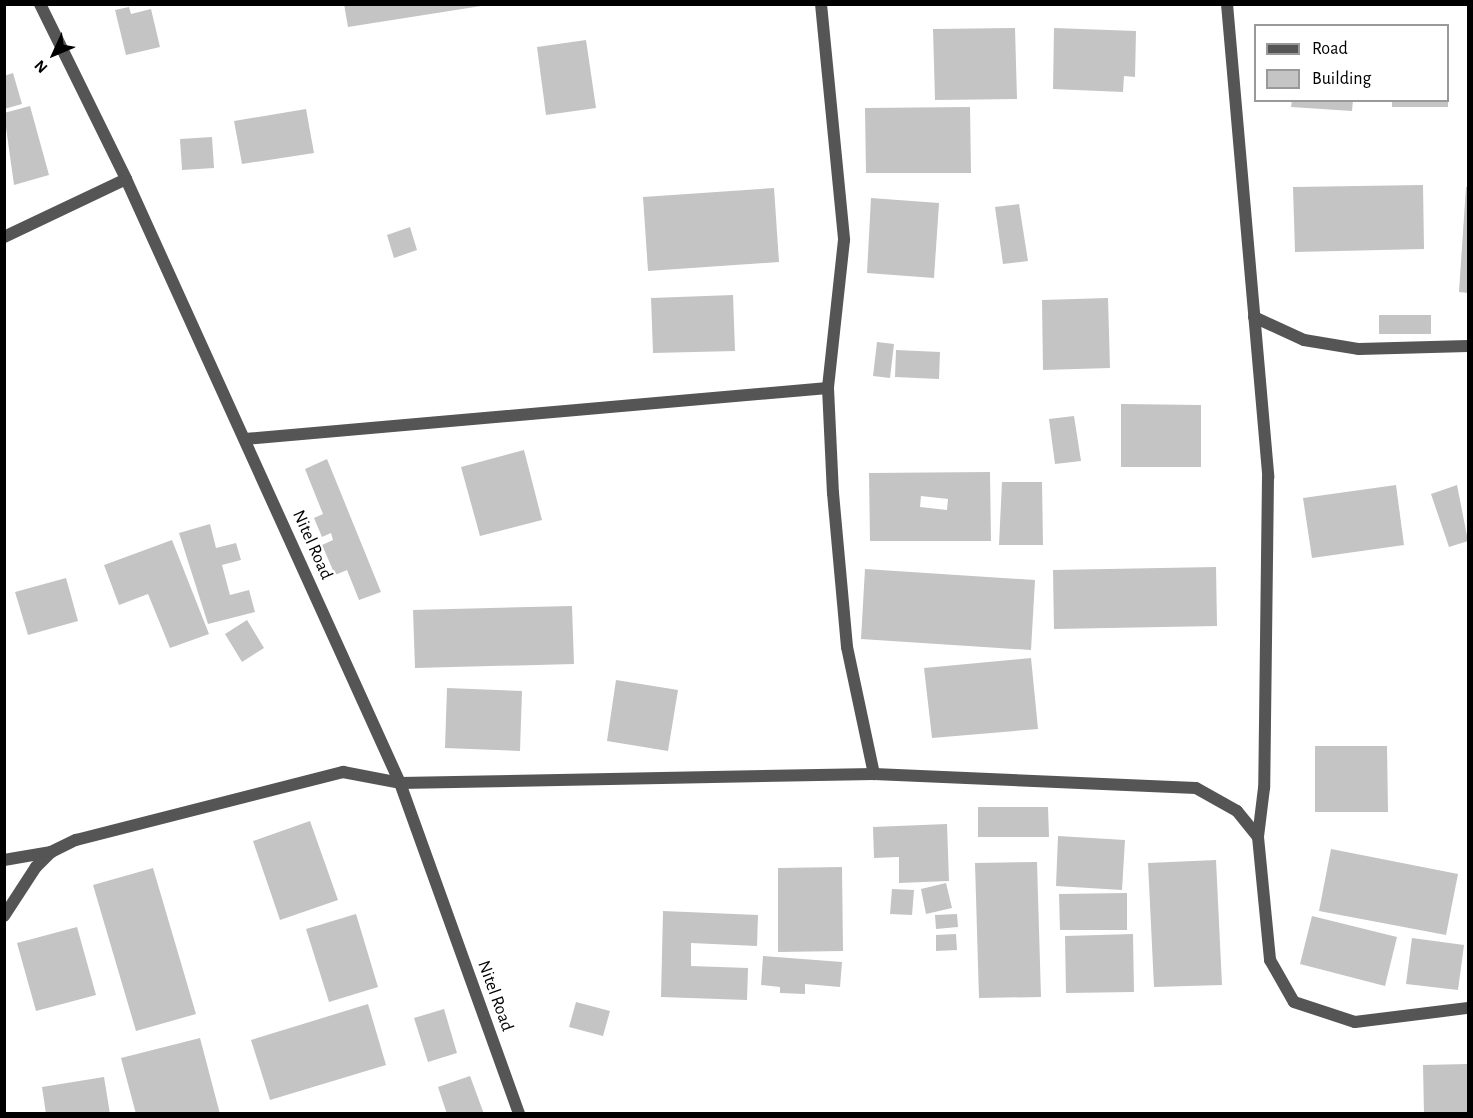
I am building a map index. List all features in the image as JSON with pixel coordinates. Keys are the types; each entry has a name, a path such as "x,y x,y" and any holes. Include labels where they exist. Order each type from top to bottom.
{"street":[{"name":"Nitel Road","path":"40,4 126,179 400,783 519,1113"},
{"path":"822,4 843,240 828,388 847,647 874,774"},
{"path":"1227,4 1268,477 1264,788 1258,837 1270,960 1294,1002 1355,1022 1468,1008"},
{"path":"4,237 126,179"},
{"path":"1254,316 1304,340 1359,349 1468,346"},
{"path":"245,438 828,388"},
{"path":"4,860 51,852 76,840 343,772 400,783 874,774 1196,788 1237,811 1258,837"},
{"path":"4,916 51,852"}],"building":[{"path":"344,4 481,4 481,6 348,27"},
{"path":"129,7 131,14 151,9 160,47 126,55 115,10"},
{"path":"1015,28 1017,99 935,100 933,29"},
{"path":"1054,28 1136,31 1135,77 1124,76 1123,92 1053,89"},
{"path":"586,40 596,108 546,115 537,47"},
{"path":"13,73 22,104 4,109 4,76"},
{"path":"1292,102 1353,102 1352,111 1291,107"},
{"path":"1392,102 1448,102 1448,107 1392,107"},
{"path":"30,106 49,175 14,185 4,113"},
{"path":"970,107 971,173 866,173 865,108"},
{"path":"306,109 314,153 242,164 234,121"},
{"path":"212,137 214,168 182,170 180,139"},
{"path":"1423,185 1424,249 1295,252 1293,187"},
{"path":"1466,187 1468,187 1468,293 1459,292"},
{"path":"774,188 779,262 648,271 643,197"},
{"path":"871,198 939,203 934,278 867,273"},
{"path":"1019,204 1028,261 1003,264 995,207"},
{"path":"410,227 417,250 394,258 387,235"},
{"path":"733,295 735,351 653,353 651,298"},
{"path":"1108,298 1110,368 1043,370 1042,300"},
{"path":"1379,315 1431,315 1431,334 1379,334"},
{"path":"877,342 894,344 890,378 873,376"},
{"path":"896,350 940,352 939,379 895,377"},
{"path":"1121,404 1201,405 1201,467 1121,467"},
{"path":"1074,416 1081,461 1055,464 1049,419"},
{"path":"524,450 542,520 480,536 461,467"},
{"path":"327,459 381,592 359,600 347,570 335,575 322,545 333,540 331,533 322,537 314,518 323,514 305,469"},
{"path":"990,472 991,541 870,541 869,473","holes":["921,496 948,499 947,510 920,507"]},
{"path":"1002,482 1042,482 1043,545 999,545"},
{"path":"1396,485 1404,545 1312,558 1303,498"},
{"path":"1457,485 1468,541 1449,547 1431,494"},
{"path":"210,524 216,548 236,543 241,560 222,565 230,595 249,590 255,612 208,624 179,533"},
{"path":"172,540 209,634 170,648 148,594 119,605 104,565"},
{"path":"1216,567 1217,626 1054,629 1053,570"},
{"path":"865,569 1035,580 1031,650 861,639"},
{"path":"66,578 78,621 28,635 15,592"},
{"path":"572,606 574,664 415,668 413,610"},
{"path":"247,620 264,648 242,662 225,634"},
{"path":"1031,658 1038,729 932,738 924,668"},
{"path":"616,680 678,690 668,751 607,741"},
{"path":"447,688 522,691 520,751 445,748"},
{"path":"1315,746 1387,746 1388,812 1315,812"},
{"path":"978,807 1048,807 1049,837 978,837"},
{"path":"310,821 338,900 280,920 253,841"},
{"path":"947,824 949,881 899,883 899,857 874,858 873,827"},
{"path":"1058,836 1125,840 1122,890 1056,886"},
{"path":"1331,849 1458,874 1446,935 1319,911"},
{"path":"1216,860 1222,985 1154,987 1148,863"},
{"path":"1037,862 1041,997 979,998 975,863"},
{"path":"842,867 843,951 778,952 778,868"},
{"path":"153,868 196,1014 136,1031 93,885"},
{"path":"946,883 952,908 926,914 921,889"},
{"path":"892,889 914,890 912,915 890,914"},
{"path":"1127,893 1127,930 1060,930 1059,894"},
{"path":"663,911 758,915 757,946 691,943 691,966 748,968 747,1000 661,997"},
{"path":"356,914 378,987 329,1002 306,929"},
{"path":"957,914 958,927 936,929 935,915"},
{"path":"1312,916 1397,937 1385,986 1300,964"},
{"path":"77,927 96,995 36,1011 17,943"},
{"path":"956,934 957,950 936,951 936,935"},
{"path":"1133,934 1134,992 1066,993 1065,936"},
{"path":"1412,938 1464,945 1458,990 1406,984"},
{"path":"763,956 842,962 840,987 805,984 805,994 780,993 780,987 761,985"},
{"path":"576,1002 610,1011 603,1036 569,1027"},
{"path":"368,1004 386,1065 270,1100 251,1040"},
{"path":"444,1009 457,1053 428,1062 414,1018"},
{"path":"200,1038 220,1114 136,1114 121,1058"},
{"path":"1468,1064 1468,1114 1424,1114 1423,1065"},
{"path":"470,1076 484,1114 447,1114 438,1087"},
{"path":"104,1077 110,1114 46,1114 42,1087"}]}
